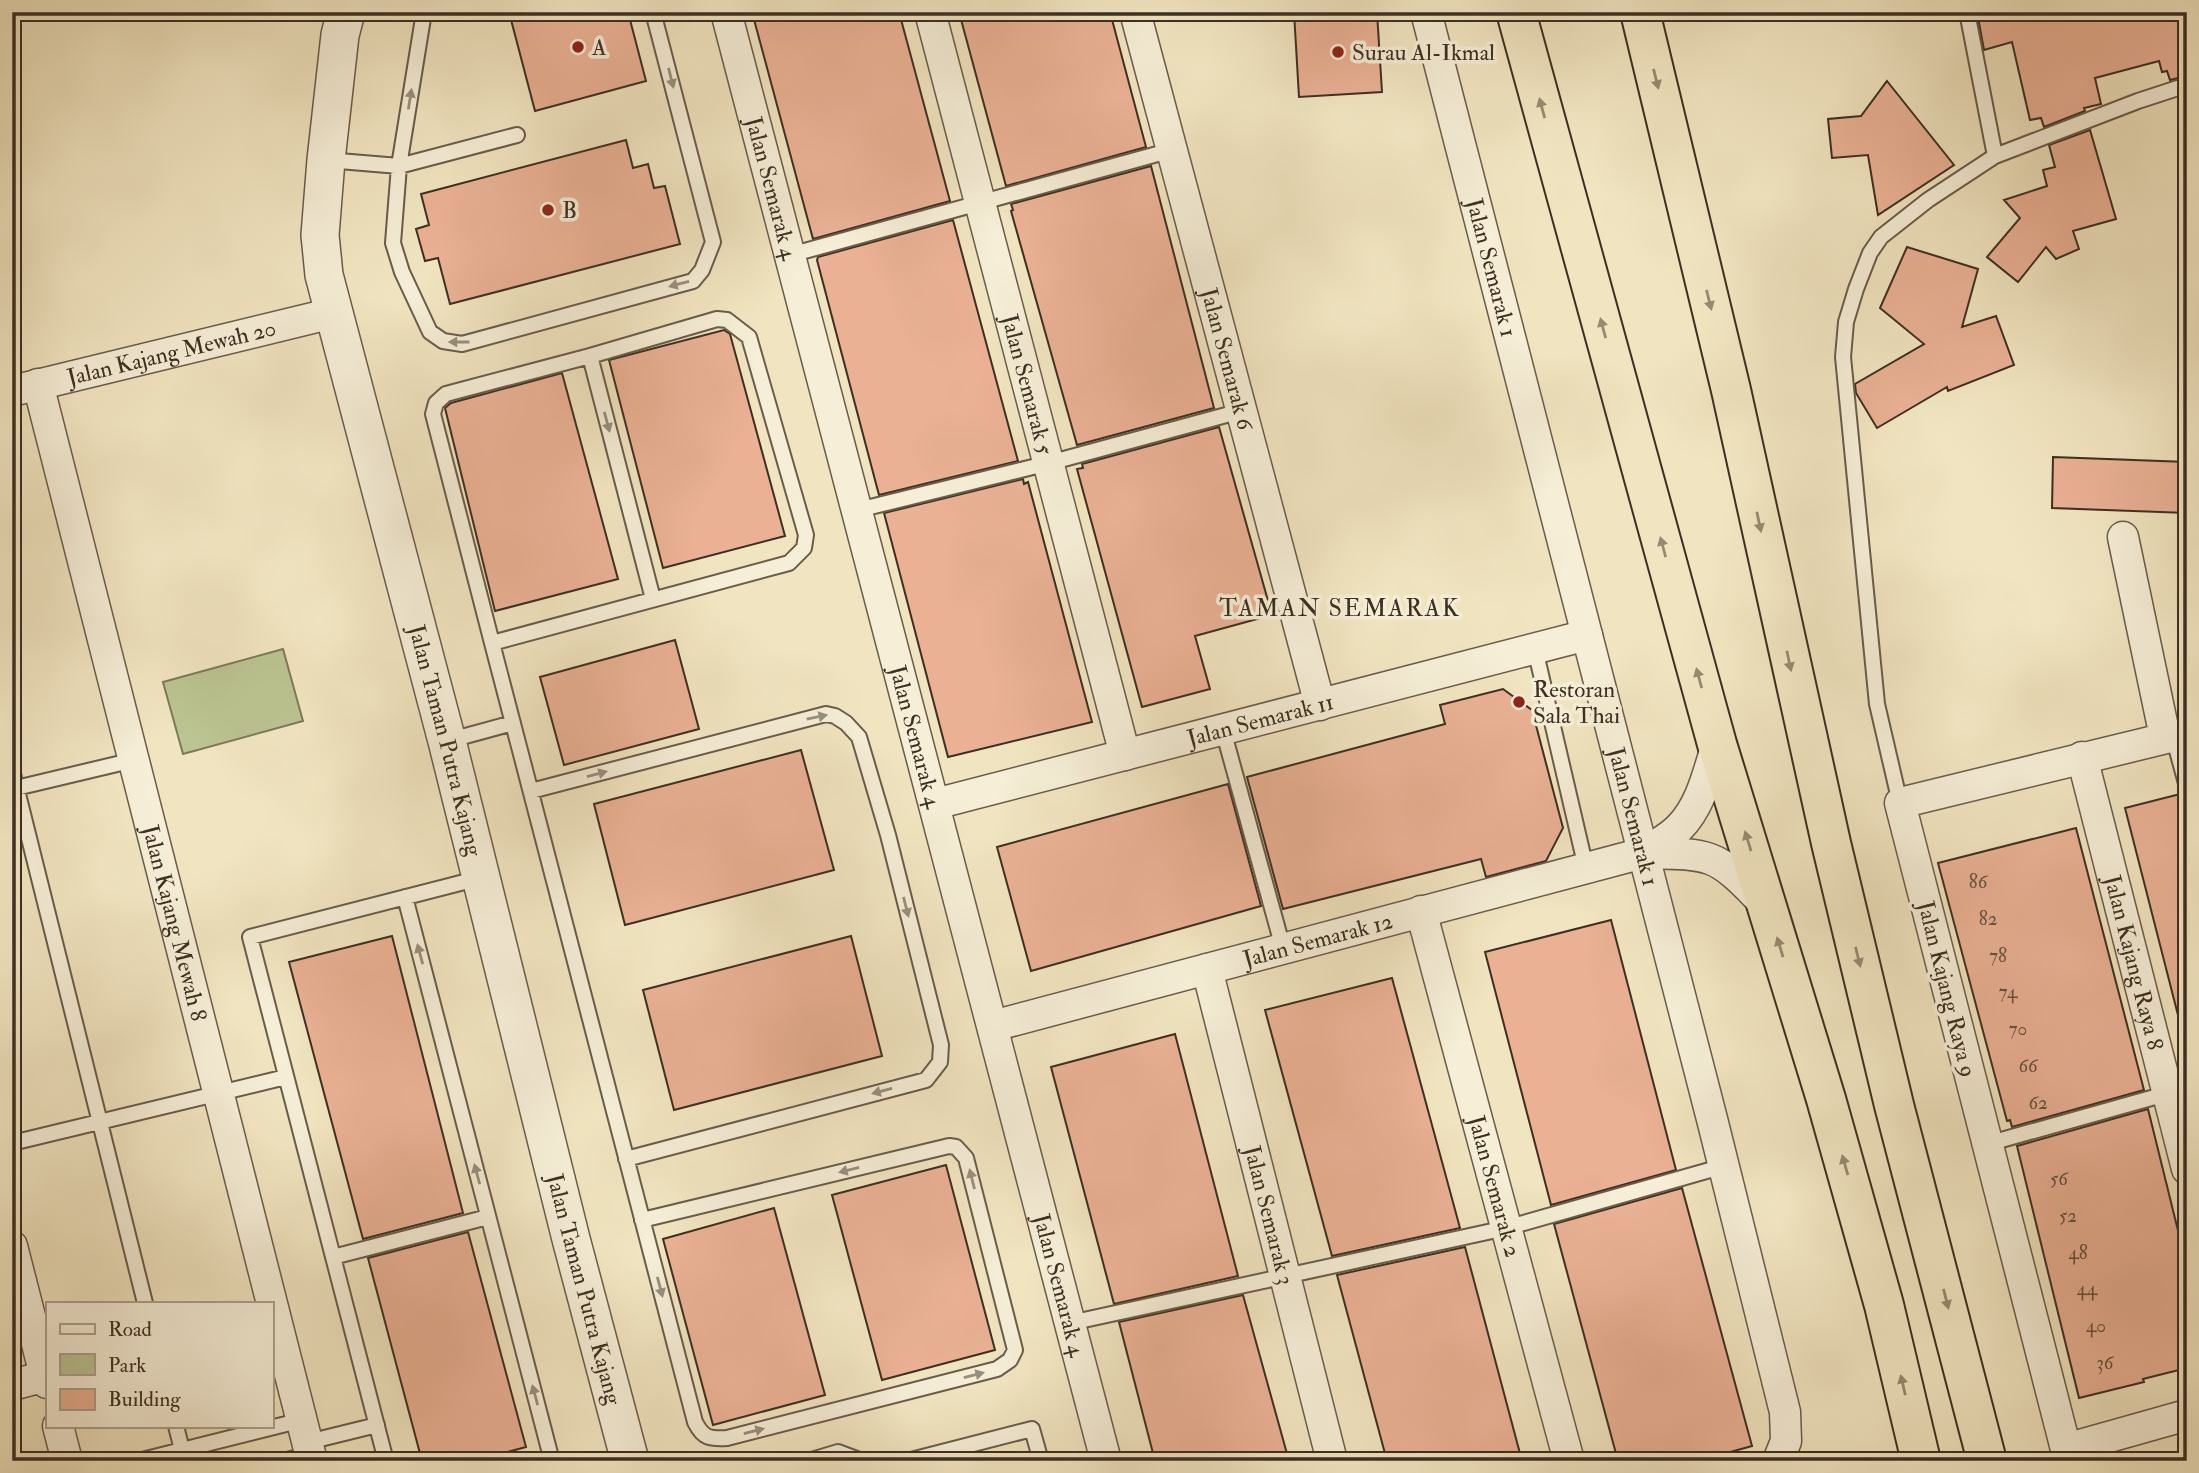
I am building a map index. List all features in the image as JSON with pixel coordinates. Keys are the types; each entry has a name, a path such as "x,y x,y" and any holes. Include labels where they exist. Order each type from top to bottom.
{"highway":[{"path":"1516,12 1717,744 1826,1098 1884,1305 1920,1458"},
{"path":"1640,12 1731,390 1831,843 1894,1105 1987,1461"},
{"path":"1968,1385 2005,1461"}],"street":[{"name":"Jalan Taman Putra Kajang","path":"346,12 340,35 326,160 320,235 324,275 447,741 630,1461"},
{"name":"Jalan Semarak 4","path":"726,12 1107,1461"},
{"name":"Jalan Semarak 5","path":"930,12 1125,755"},
{"name":"Jalan Semarak 6","path":"1135,12 1320,705"},
{"name":"Jalan Semarak 1","path":"1426,12 1785,1412 1786,1441 1778,1461"},
{"name":"Jalan Kajang Mewah 20","path":"25,388 333,313"},
{"name":"Jalan Kajang Mewah 8","path":"25,388 134,760 219,1093 269,1302"},
{"path":"1900,803 2175,735 2123,537"},
{"name":"Jalan Semarak 11","path":"935,804 1587,635"},
{"name":"Jalan Semarak 12","path":"1643,853 1679,829 1690,814 1700,798 1717,744"},
{"name":"Jalan Kajang Raya 8","path":"2082,757 2177,1090 2187,1169"},
{"name":"Jalan Kajang Raya 9","path":"1900,803 2067,1455"},
{"name":"Jalan Semarak 12","path":"993,1026 1643,853 1710,859 1726,868 1767,906"},
{"name":"Jalan Semarak 2","path":"1421,911 1569,1461"},
{"name":"Jalan Semarak 3","path":"1208,969 1332,1461"},
{"path":"12,1385 46,1380 14,1258"},
{"name":"Jalan Kajang Mewah 8","path":"273,1321 303,1447"},
{"path":"2067,1455 2187,1415"},
{"path":"59,1428 67,1461"}],"lane":[{"path":"424,12 399,166 393,243 402,272 430,332 443,341 462,344 693,281 702,270 713,242 653,12"},
{"path":"1967,12 1995,156"},
{"path":"1900,803 1877,704 1843,357 1846,322 1870,253 1881,237 1928,200 1995,156 2187,85"},
{"path":"326,160 399,166 517,135"},
{"path":"790,256 1172,150"},
{"path":"492,643 789,563 804,548 806,535 749,337 738,327 727,320 717,319 446,394 436,403 433,414 492,643 531,791 626,1159 642,1220 695,1422 700,1432 712,1439 727,1438 997,1369 1010,1360 1015,1350 966,1158 956,1147 948,1146 642,1220"},
{"path":"590,356 653,599"},
{"path":"858,510 1049,463 1241,411"},
{"path":"1535,649 1586,868"},
{"path":"531,791 826,714 846,723 859,737 888,835 940,1045 940,1062 926,1080 626,1159"},
{"path":"447,741 513,723"},
{"path":"1223,730 1283,948"},
{"path":"2175,735 2187,787"},
{"path":"15,789 134,760"},
{"path":"12,770 145,1302"},
{"path":"386,1461 250,937 480,878"},
{"path":"405,897 552,1461"},
{"path":"12,1143 286,1077"},
{"path":"1987,1144 2177,1090"},
{"path":"1070,1323 1506,1228 1724,1166"},
{"path":"333,1257 488,1217"},
{"path":"138,1461 182,1450 303,1447 377,1424"},
{"path":"176,1428 182,1450"},
{"path":"907,1461 1032,1429 1041,1461"},
{"path":"808,1461 838,1452 862,1461"}],"green space":[{"path":"283,649 303,721 183,754 163,682"}],"building":[{"name":"A","path":"509,12 628,12 646,81 535,111"},
{"path":"752,12 899,12 950,201 813,239"},
{"path":"959,12 1110,12 1146,147 1006,186"},
{"name":"Surau Al-Ikmal","path":"1294,12 1377,12 1382,92 1299,97"},
{"path":"1977,12 2187,12 2187,76 2170,80 2167,71 2162,72 2159,61 2095,78 2101,104 2084,108 2085,111 2044,127 2041,118 2030,120 2012,42 1984,50"},
{"path":"1887,81 1954,165 1878,215 1868,155 1832,158 1828,119 1861,116"},
{"path":"2090,130 2116,219 2073,231 2079,249 2056,259 2046,247 2018,282 1987,257 2020,218 2004,200 2047,186 2043,170 2055,167 2049,145"},
{"name":"B","path":"626,140 633,168 648,164 654,188 665,186 680,244 450,304 438,258 425,261 416,229 429,225 421,194"},
{"path":"1151,166 1214,408 1077,445 1011,204"},
{"path":"953,220 1018,461 879,495 817,260 818,257"},
{"path":"1907,247 1978,269 1962,327 1996,316 2014,365 1948,391 1947,387 1877,428 1856,393 1855,384 1924,344 1880,308"},
{"path":"724,330 730,334 785,536 663,568 609,360"},
{"path":"562,373 618,579 495,611 445,408 451,403"},
{"path":"1219,427 1272,615 1195,636 1210,689 1142,707 1077,469 1083,468 1082,464"},
{"path":"2053,457 2187,462 2187,513 2052,508"},
{"path":"1023,479 1024,484 1028,482 1092,722 948,757 884,513"},
{"path":"675,640 699,729 564,765 540,677"},
{"path":"1503,689 1532,710 1563,828 1546,861 1486,877 1481,859 1283,909 1247,777 1445,724 1440,705"},
{"path":"801,750 834,870 625,925 594,804"},
{"path":"1228,784 1261,906 1031,971 997,847"},
{"path":"2180,794 2187,796 2187,1018 2179,1019 2125,808"},
{"path":"2076,828 2144,1090 2012,1127 2010,1120 2007,1121 1938,863"},
{"path":"1611,920 1676,1170 1551,1205 1485,952"},
{"path":"392,936 463,1213 363,1239 289,962"},
{"path":"851,936 882,1056 674,1110 643,990"},
{"path":"1392,978 1460,1228 1332,1256 1265,1010"},
{"path":"1175,1034 1238,1276 1114,1304 1051,1067"},
{"path":"2148,1109 2187,1267 2187,1368 2079,1398 2017,1146"},
{"path":"946,1165 995,1350 882,1380 832,1195"},
{"path":"1682,1188 1752,1446 1698,1461 1618,1461 1554,1224"},
{"path":"774,1208 825,1395 713,1425 663,1239"},
{"path":"468,1232 526,1447 474,1461 422,1461 368,1258"},
{"path":"1465,1247 1522,1461 1387,1461 1337,1275"},
{"path":"1243,1295 1289,1461 1155,1461 1119,1322"}],"place":[{"name":"A","path":"578,47"},
{"name":"Surau Al-Ikmal","path":"1338,52"},
{"name":"B","path":"548,210"},
{"name":"Restoran Sala Thai","path":"1519,702"}],"district":[{"name":"TAMAN SEMARAK","path":"1340,608"}]}
